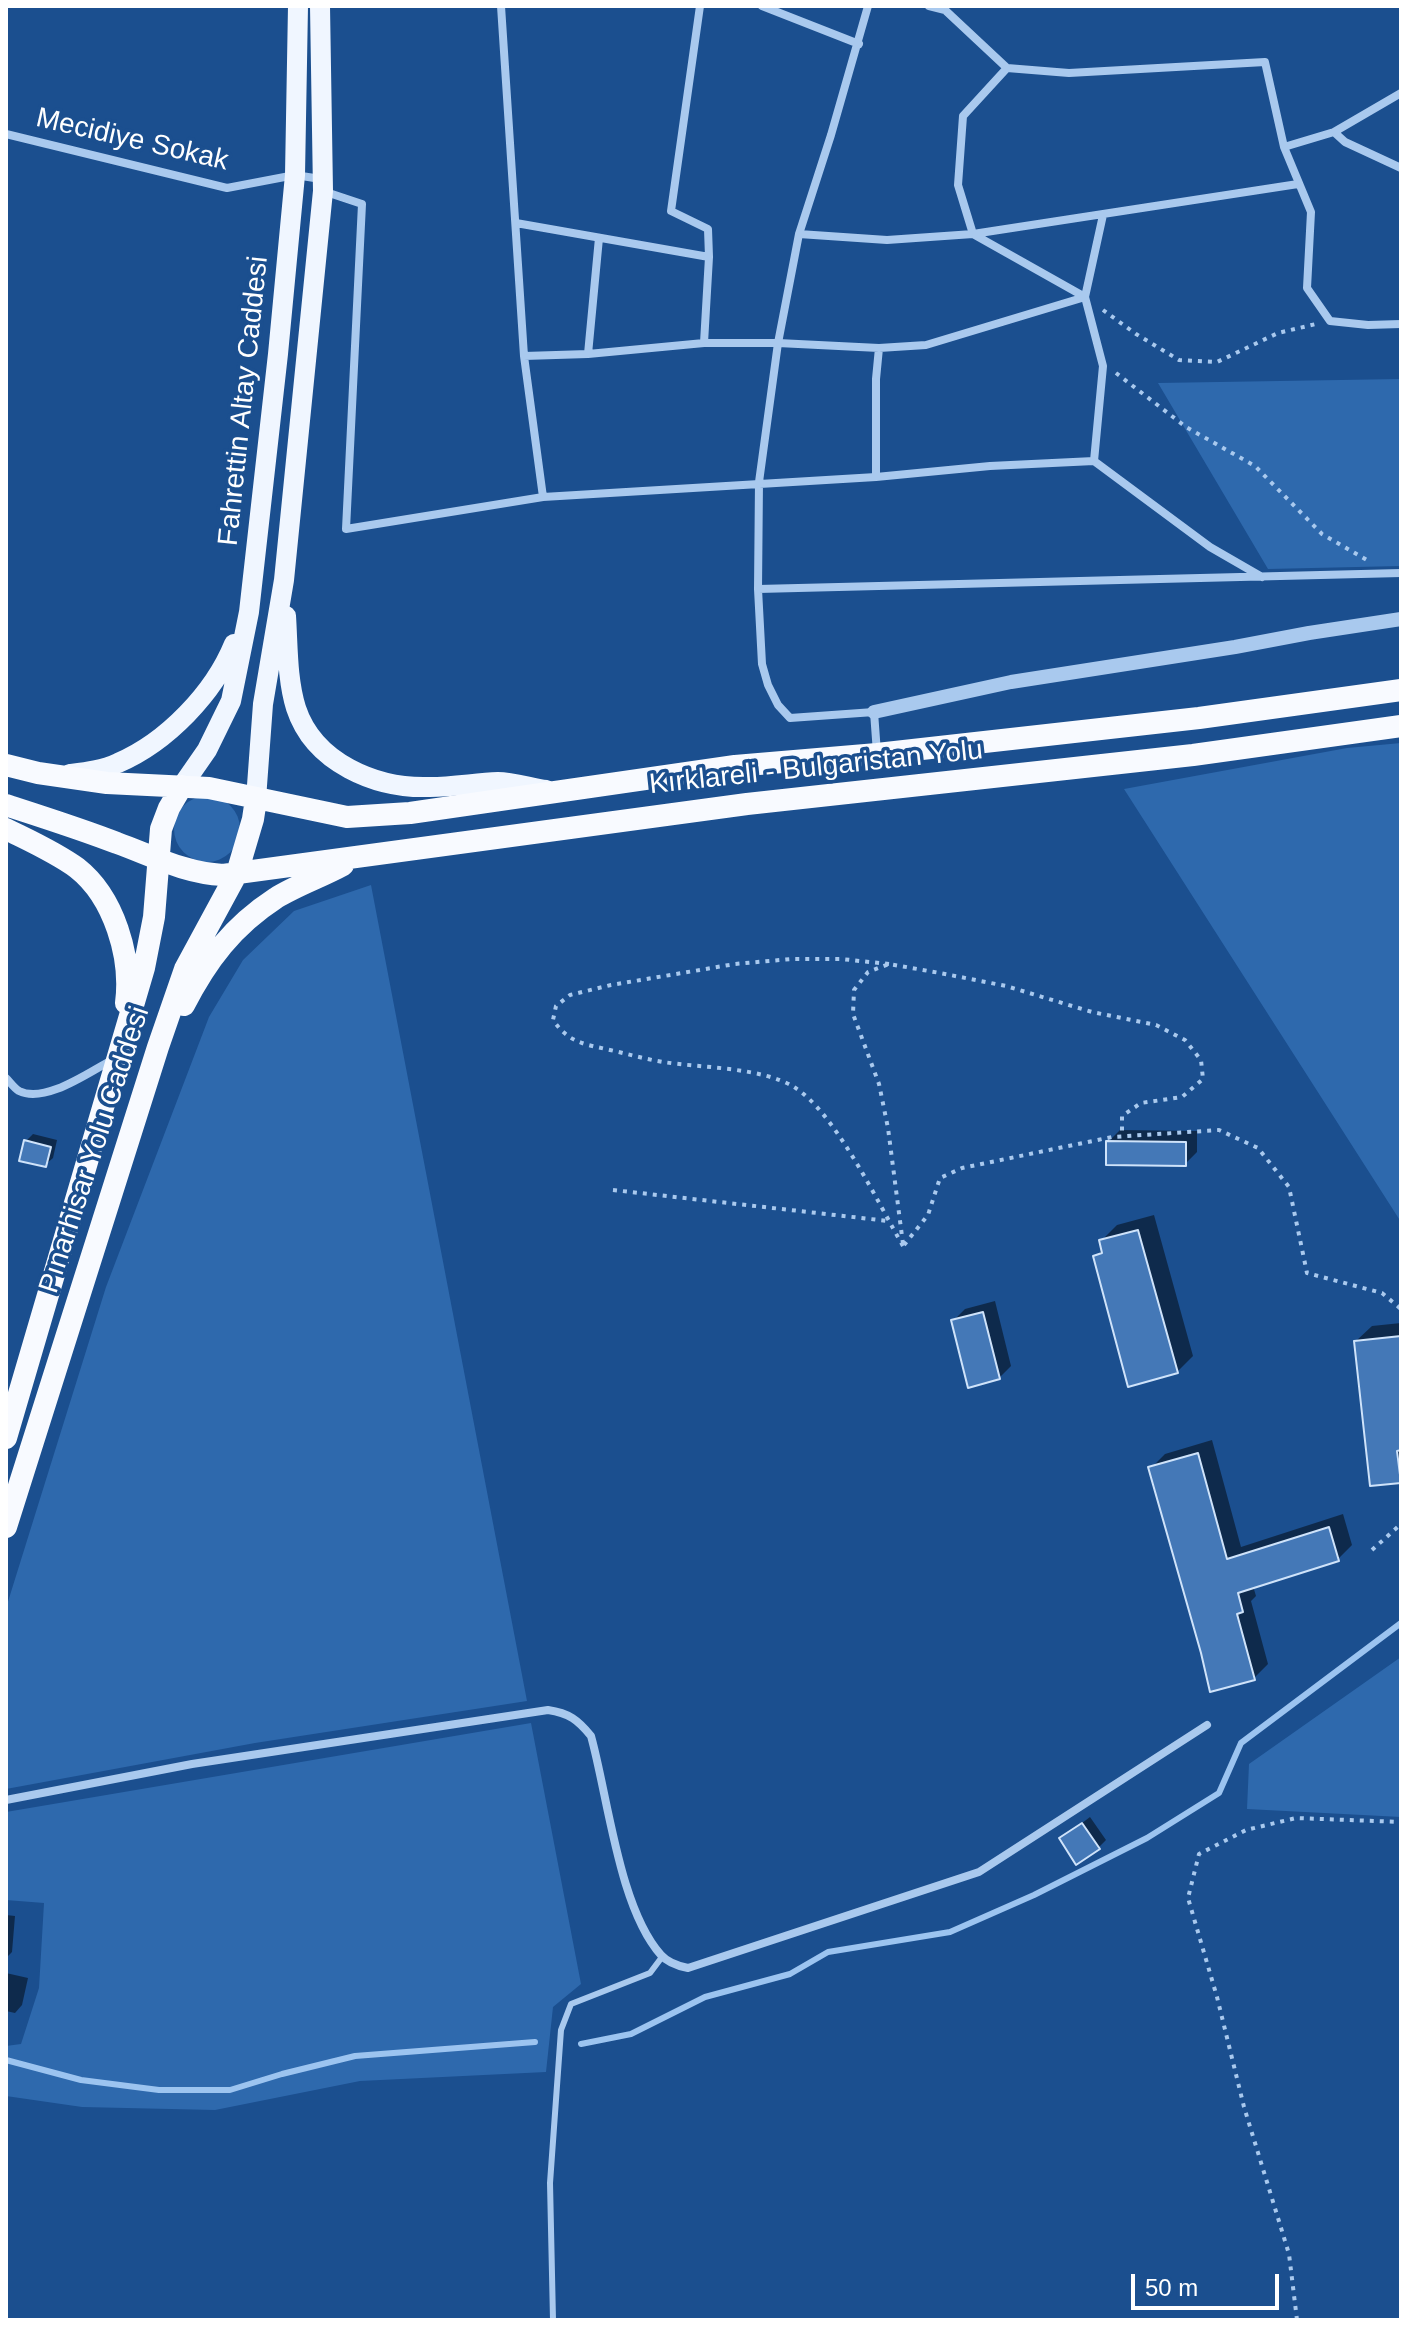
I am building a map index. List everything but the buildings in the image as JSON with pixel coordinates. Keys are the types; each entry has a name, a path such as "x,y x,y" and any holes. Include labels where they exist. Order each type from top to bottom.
{"highway":[{"name":"Kırklareli - Bulgaristan Yolu","path":"256,799 347,817 410,813 735,766 877,754 1199,718 1401,690"},
{"name":"Kırklareli - Bulgaristan Yolu","path":"237,873 747,804 1193,755 1401,726"},
{"path":"6,765 54,776 107,783 209,788 256,799"},
{"name":"Pınarhisar Yolu Caddesi","path":"6,1438 151,944 161,829 182,786"},
{"name":"Pınarhisar Yolu Caddesi","path":"6,1527 158,1047 185,969 237,873 256,799"},
{"path":"6,805 193,872 215,875 237,873"},
{"path":"6,829 40,845 79,870 93,884 112,917 127,976 120,1056"},
{"path":"158,1047 211,958 230,936 277,897 365,854"}],"main road":[{"name":"Fahrettin Altay Caddesi","path":"182,786 207,750 231,701 254,575 295,175 298,6"},
{"name":"Fahrettin Altay Caddesi","path":"256,799 263,704 284,580 323,185 320,6"},
{"path":"54,776 95,771 129,757 162,736 200,700 232,651 254,575"},
{"path":"284,580 291,680 296,707 304,728 316,744 336,761 376,780 403,786 500,782 559,792"}],"street":[{"path":"501,6 524,356 543,497 1094,461 1210,547 1262,577"},
{"path":"700,6 671,211 708,229 704,343"},
{"path":"762,6 859,44"},
{"path":"868,6 799,234 778,343 759,482 758,589 762,664 778,705 790,718 874,712 1011,682 1401,619"},
{"path":"929,6 945,10 1007,68 1069,73 1265,62 1284,147 1311,212 1307,288 1330,321 1401,324"},
{"path":"1007,68 963,116 958,185 973,234 1085,297"},
{"path":"1284,147 1334,132 1401,93"},
{"path":"1334,132 1345,142 1399,165"},
{"name":"Mecidiye Sokak","path":"6,134 227,188 295,175 362,204 346,529 543,497"},
{"path":"799,234 887,240 973,234 1298,184"},
{"path":"1094,461 1102,361 1085,297 1103,215"},
{"path":"516,223 709,257"},
{"path":"588,354 599,238"},
{"path":"524,356 588,354 704,343 879,348 926,345 1085,297"},
{"path":"876,477 879,348"},
{"path":"758,589 1396,573"},
{"path":"874,712 877,754"},
{"path":"6,1078 18,1091 34,1095 54,1091 120,1056"},
{"path":"6,1800 192,1764 548,1710 566,1712 579,1721 591,1736 622,1871 636,1913 662,1957 688,1968 979,1872 1207,1725"}],"lane":[{"path":"553,2320 550,2183 561,2030 571,2004 650,1973 662,1957"}],"path":[{"path":"1085,297 1179,360 1217,362 1278,333 1330,321"},
{"path":"1102,361 1186,427 1255,466 1322,534 1396,573"},
{"path":"903,1246 834,1129 820,1110 795,1088 768,1076 660,1062 575,1041 562,1034 553,1020 556,1006 570,995 611,985 735,964 817,959 889,964 1006,986 1092,1012 1156,1025 1185,1040 1201,1060 1203,1079 1182,1097 1141,1103 1122,1116 1122,1136"},
{"path":"889,964 868,972 854,990 853,1014 879,1084 888,1128 903,1246"},
{"path":"903,1246 928,1215 940,1178 962,1168 1122,1136 1219,1130 1258,1148 1289,1187 1307,1273 1382,1293 1401,1309"},
{"path":"613,1190 888,1221"},
{"path":"1372,1550 1401,1524"},
{"path":"1297,2320 1289,2254 1244,2107 1188,1898 1199,1854 1246,1830 1296,1818 1401,1822"}],"shaded area":[{"path":"1401,379 1401,566 1268,569 1158,383"},
{"path":"1401,743 1401,1222 1124,789 1347,748"},
{"path":"207,796 230,806 240,829 230,852 207,862 184,852 174,829 184,806"},
{"path":"371,885 527,1701 255,1743 6,1789 6,1608 106,1287 209,1017 243,960 294,911"},
{"path":"1401,1657 1401,1817 1247,1809 1249,1764"},
{"path":"531,1723 581,1984 553,2007 546,2072 360,2081 215,2110 82,2107 6,2096 6,2046 21,2044 39,1988 44,1903 6,1900 6,1812"}],"waterway":[{"path":"581,2044 631,2034 705,1997 790,1974 828,1952 950,1932 1034,1895 1147,1838 1219,1793 1241,1743 1401,1623"},
{"path":"6,2060 81,2080 159,2090 230,2090 355,2056 535,2042"}]}
